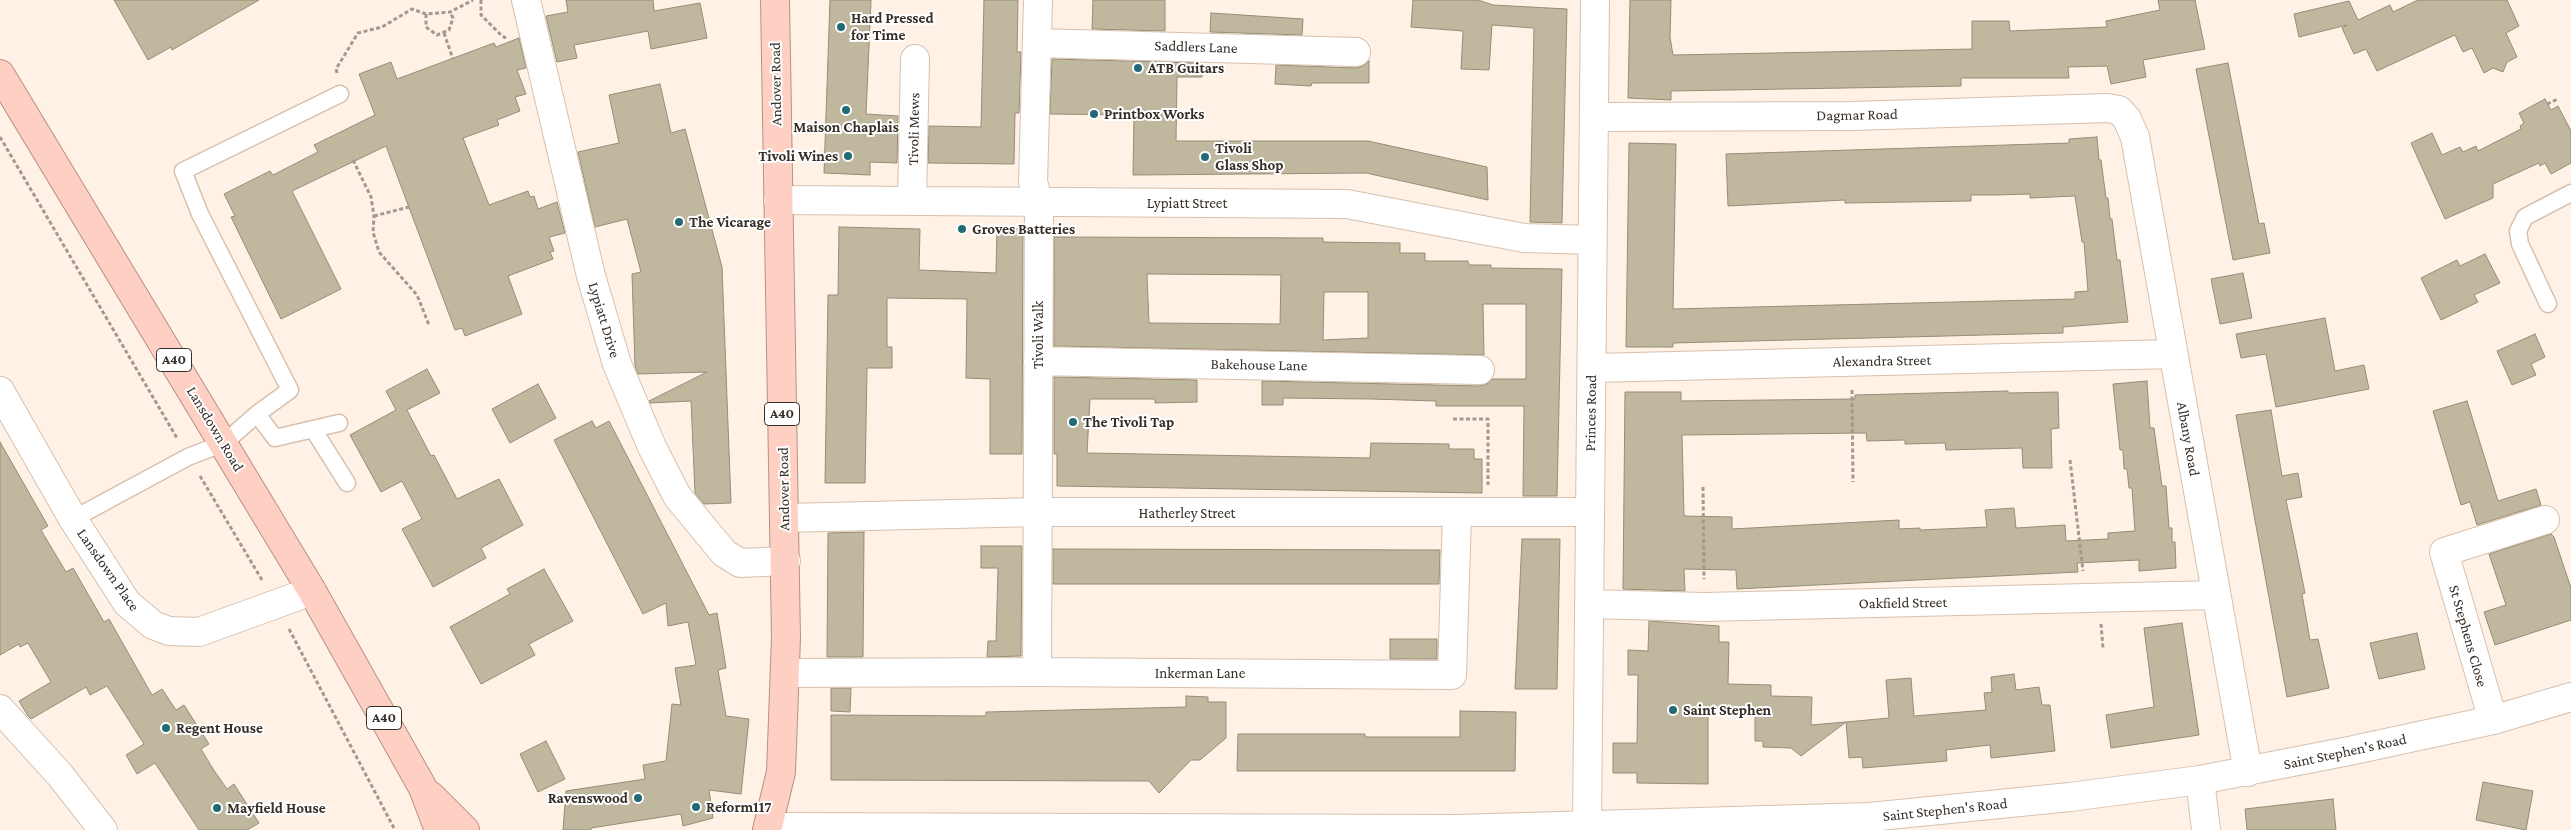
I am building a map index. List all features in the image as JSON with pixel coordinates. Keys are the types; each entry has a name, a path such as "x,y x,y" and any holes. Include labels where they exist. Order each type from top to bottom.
{"highway":[{"name":"Andover Road","path":"766,829 781,772 785,673 786,561 774,0"},
{"name":"Lansdown Road","path":"0,74 312,591 423,788 439,830"},
{"name":"Lansdown Road","path":"423,788 465,830"}],"street":[{"name":"Lypiatt Drive","path":"526,0 590,276 617,364 652,447 677,496 724,553 740,563 786,561"},
{"name":"Tivoli Walk","path":"1037,672 1039,202 1033,182 1038,0"},
{"name":"Princes Road","path":"1587,826 1596,0"},
{"name":"Saddlers Lane","path":"1036,43 1356,52"},
{"name":"Tivoli Mews","path":"912,200 915,59"},
{"name":"Dagmar Road","path":"1594,117 1853,116 2107,108 2119,110"},
{"name":"Albany Road","path":"2119,110 2127,119 2135,137 2248,772"},
{"name":"Lypiatt Street","path":"778,200 1347,204 1524,238 1593,240"},
{"name":"Alexandra Street","path":"1592,368 2173,354"},
{"name":"Bakehouse Lane","path":"1038,361 1480,370"},
{"name":"Lansdown Place","path":"0,391 73,519 127,603 153,625 169,631 199,632 312,591"},
{"name":"Hatherley Street","path":"784,518 1038,512 1456,514 1590,512"},
{"name":"Inkerman Lane","path":"785,673 1037,672 1452,675 1456,514"},
{"name":"St Stephens Close","path":"2492,720 2444,552 2545,520"},
{"name":"Oakfield Street","path":"1589,604 1704,607 2216,595"},
{"name":"Saint Stephen's Road","path":"766,829 1457,829 1870,817 2070,797 2200,780 2248,772 2568,704"},
{"path":"0,709 60,775 103,830"},
{"path":"2200,780 2206,830"}],"lane":[{"path":"73,519 188,457 224,443 257,414 290,390 200,214 183,171 340,94"},
{"path":"2548,304 2520,244 2518,231 2525,217 2571,193"},
{"path":"257,414 275,438 339,422"},
{"path":"313,429 346,483"}],"path":[{"path":"340,94 336,69 358,33 382,27 412,9 426,14 450,12 473,0"},
{"path":"444,34 452,24 450,12"},
{"path":"426,14 426,27 438,34 444,34"},
{"path":"444,34 453,59"},
{"path":"2548,104 2558,99"},
{"path":"0,136 276,604 395,830"},
{"path":"353,160 371,197 374,216 373,232 379,252 417,294 429,325"},
{"path":"374,216 409,206"},
{"path":"1852,362 1852,482"},
{"path":"1453,419 1488,419 1487,513"},
{"path":"2070,460 2081,561 2089,598"},
{"path":"1703,487 1704,607"},
{"path":"2100,622 2102,648"}],"building":[{"path":"114,0 259,0 172,50 171,47 148,60"},
{"path":"566,0 653,0 654,11 700,3 707,38 651,49 648,31 574,45 577,58 557,62 546,16 568,12"},
{"path":"830,0 871,0 866,114 898,116 897,163 870,162 870,175 824,173"},
{"path":"984,0 1018,0 1017,52 1021,52 1019,113 1015,113 1014,164 928,163 929,126 981,127"},
{"path":"1093,0 1165,0 1165,31 1092,29"},
{"path":"1413,0 1478,0 1493,5 1567,9 1562,223 1530,222 1534,28 1492,25 1489,70 1461,69 1463,31 1411,27"},
{"path":"1630,0 1671,0 1670,37 1673,55 1972,49 1972,21 2009,21 2010,31 2107,27 2106,21 2160,10 2158,0 2195,0 2205,49 2143,60 2146,77 2111,84 2107,66 2068,67 2069,78 1961,78 1961,86 1671,91 1671,100 1628,98"},
{"path":"2418,0 2507,0 2519,26 2506,33 2517,57 2507,62 2503,72 2493,68 2484,73 2472,48 2463,52 2455,35 2377,71 2366,49 2354,54 2342,28 2347,25 2299,37 2294,14 2349,1 2358,20 2390,5 2393,12"},
{"path":"1211,13 1303,19 1302,35 1210,32"},
{"path":"519,38 526,68 517,70 526,94 515,97 520,111 497,120 499,125 463,138 489,205 528,191 530,197 534,196 538,209 557,202 565,233 549,237 554,251 550,252 553,259 508,276 522,314 465,336 462,328 455,330 386,146 292,191 341,289 281,319 231,217 235,216 224,194 270,171 273,175 318,152 314,145 375,115 359,74 391,62 397,79 494,43 496,47"},
{"path":"1052,59 1202,63 1202,77 1177,77 1176,141 1368,141 1487,167 1488,200 1366,173 1133,175 1134,115 1050,114"},
{"path":"1369,61 1369,83 1312,83 1311,86 1275,84 1276,65 1356,68 1363,66"},
{"path":"2228,63 2259,224 2264,223 2270,253 2233,260 2196,69"},
{"path":"660,84 671,133 685,129 722,267 731,503 704,504 695,493 691,401 650,403 649,401 707,372 638,374 635,366 632,274 641,272 627,219 595,227 578,152 619,143 609,95"},
{"path":"2545,99 2551,110 2558,106 2571,131 2571,163 2551,174 2545,163 2540,166 2539,163 2493,184 2493,198 2445,219 2411,143 2432,133 2442,155 2460,147 2463,152 2476,146 2478,151 2521,129 2520,126 2524,123 2519,113"},
{"path":"2097,137 2099,160 2101,160 2110,219 2112,219 2117,260 2120,260 2128,322 2063,327 2063,333 1673,343 1673,347 1626,347 1629,143 1676,144 1673,309 2075,299 2075,292 2088,291 2084,242 2082,242 2075,196 2030,198 2030,194 1971,195 1971,201 1845,203 1845,200 1728,206 1726,154 2069,143 2069,139"},
{"path":"839,227 920,229 919,270 996,273 997,228 1023,229 1022,454 990,454 990,379 966,378 967,299 887,298 887,347 892,347 892,368 867,368 865,483 825,483 828,295 838,295"},
{"path":"1054,237 1323,238 1323,242 1400,243 1400,253 1425,253 1425,261 1468,261 1469,265 1491,265 1491,268 1562,269 1557,496 1523,496 1524,406 1436,406 1436,401 1283,398 1283,405 1262,405 1262,381 1480,386 1487,384 1492,379 1526,379 1526,304 1483,304 1484,355 1054,346","holes":["1147,274 1281,275 1280,324 1149,323","1324,292 1368,292 1368,338 1323,340"]},
{"path":"2485,254 2500,283 2474,295 2478,302 2441,320 2421,278 2457,260 2460,266"},
{"path":"2243,273 2252,318 2220,324 2211,279"},
{"path":"2325,318 2335,371 2364,365 2369,389 2276,407 2266,354 2241,358 2236,334"},
{"path":"2535,334 2545,357 2531,364 2536,375 2512,385 2497,351"},
{"path":"427,369 440,393 407,410 431,456 434,455 457,499 499,479 523,525 481,548 486,558 433,587 402,529 422,519 402,481 381,492 350,435 396,410 386,391"},
{"path":"1054,377 1197,380 1197,402 1155,403 1155,399 1090,399 1087,453 1370,458 1371,443 1449,444 1449,449 1474,449 1474,459 1482,459 1482,493 1057,486 1057,454 1054,454"},
{"path":"2147,381 2150,428 2154,428 2162,486 2166,486 2169,528 2172,528 2172,542 2175,542 2176,568 2139,571 2139,560 2077,563 2078,572 1737,589 1736,570 1684,569 1685,591 1623,589 1625,392 1681,392 1681,401 1855,399 1855,395 2008,391 2008,393 2058,392 2059,428 2051,429 2052,468 2023,468 2022,448 1946,450 1945,443 1905,444 1905,440 1867,441 1866,433 1682,435 1684,516 1732,517 1732,529 1899,520 1899,529 1920,528 1920,530 1987,527 1985,510 2014,508 2016,528 2065,525 2066,541 2108,539 2108,533 2135,531 2132,488 2129,488 2127,469 2124,469 2123,450 2120,450 2113,384"},
{"path":"538,384 556,418 510,443 492,409"},
{"path":"2467,401 2498,501 2536,489 2541,505 2477,525 2470,502 2461,505 2433,411"},
{"path":"2271,410 2282,476 2298,473 2302,497 2286,500 2305,593 2302,594 2310,640 2318,639 2329,688 2287,697 2236,415"},
{"path":"592,421 596,428 609,421 709,615 717,613 726,668 718,670 726,716 749,719 741,794 709,790 713,818 683,826 681,814 591,828 591,830 563,830 566,791 645,779 643,765 666,761 672,704 681,705 675,668 696,665 688,622 668,626 666,603 643,614 554,440"},
{"path":"0,442 48,526 41,530 66,572 73,568 104,622 109,619 152,695 162,689 176,710 184,705 209,744 201,749 213,769 227,789 234,784 259,823 247,830 199,830 155,763 137,774 126,755 144,744 107,686 90,695 86,687 31,719 28,716 19,701 51,682 28,643 20,647 19,644 0,655"},
{"path":"864,532 863,657 827,657 828,533"},
{"path":"2551,534 2554,537 2571,588 2571,620 2495,645 2484,612 2506,605 2489,554"},
{"path":"1522,539 1560,539 1557,689 1515,689"},
{"path":"981,546 1022,546 1021,656 987,657 988,641 996,641 998,568 981,568"},
{"path":"1053,549 1440,550 1439,584 1053,584"},
{"path":"544,569 573,621 529,644 535,655 481,684 450,627 510,594 507,589"},
{"name":"Saint Stephen","path":"1649,621 1719,626 1719,642 1729,642 1728,684 1771,685 1771,696 1812,697 1811,725 1846,722 1801,756 1791,748 1763,747 1763,741 1755,741 1755,710 1708,709 1708,784 1637,783 1637,773 1613,773 1613,743 1637,743 1638,675 1628,675 1628,650 1648,651"},
{"path":"2182,623 2199,735 2111,748 2106,715 2154,707 2144,628"},
{"path":"2417,633 2425,669 2379,679 2370,643"},
{"path":"1390,639 1437,639 1437,659 1390,659"},
{"path":"2014,674 2016,690 2039,687 2042,705 2050,705 2055,751 1991,758 1990,745 1946,750 1947,761 1863,768 1862,757 1849,758 1846,722 1889,718 1886,680 1911,678 1914,716 1986,710 1984,693 1992,692 1991,677"},
{"path":"831,688 851,688 850,712 831,711"},
{"path":"1186,696 1208,697 1208,702 1226,702 1226,738 1200,760 1191,760 1159,793 1149,781 831,780 831,715 986,716 986,712 1186,707"},
{"path":"1460,711 1516,712 1515,771 1237,771 1238,734 1365,734 1365,737 1460,737"},
{"path":"546,741 565,779 538,792 520,754"},
{"path":"2483,782 2533,791 2526,830 2476,820"},
{"path":"2333,799 2336,830 2247,830 2245,809"}],"place":[{"name":"Hard Pressed for Time","path":"841,27"},
{"name":"ATB Guitars","path":"1138,68"},
{"name":"Maison Chaplais","path":"846,110"},
{"name":"Printbox Works","path":"1094,114"},
{"name":"Tivoli Wines","path":"848,156"},
{"name":"Tivoli Glass Shop","path":"1205,157"},
{"name":"The Vicarage","path":"679,222"},
{"name":"Groves Batteries","path":"962,229"},
{"name":"The Tivoli Tap","path":"1073,422"},
{"name":"Saint Stephen","path":"1673,710"},
{"name":"Regent House","path":"166,728"},
{"name":"Ravenswood","path":"638,798"},
{"name":"Reform117","path":"696,807"},
{"name":"Mayfield House","path":"217,808"}]}
